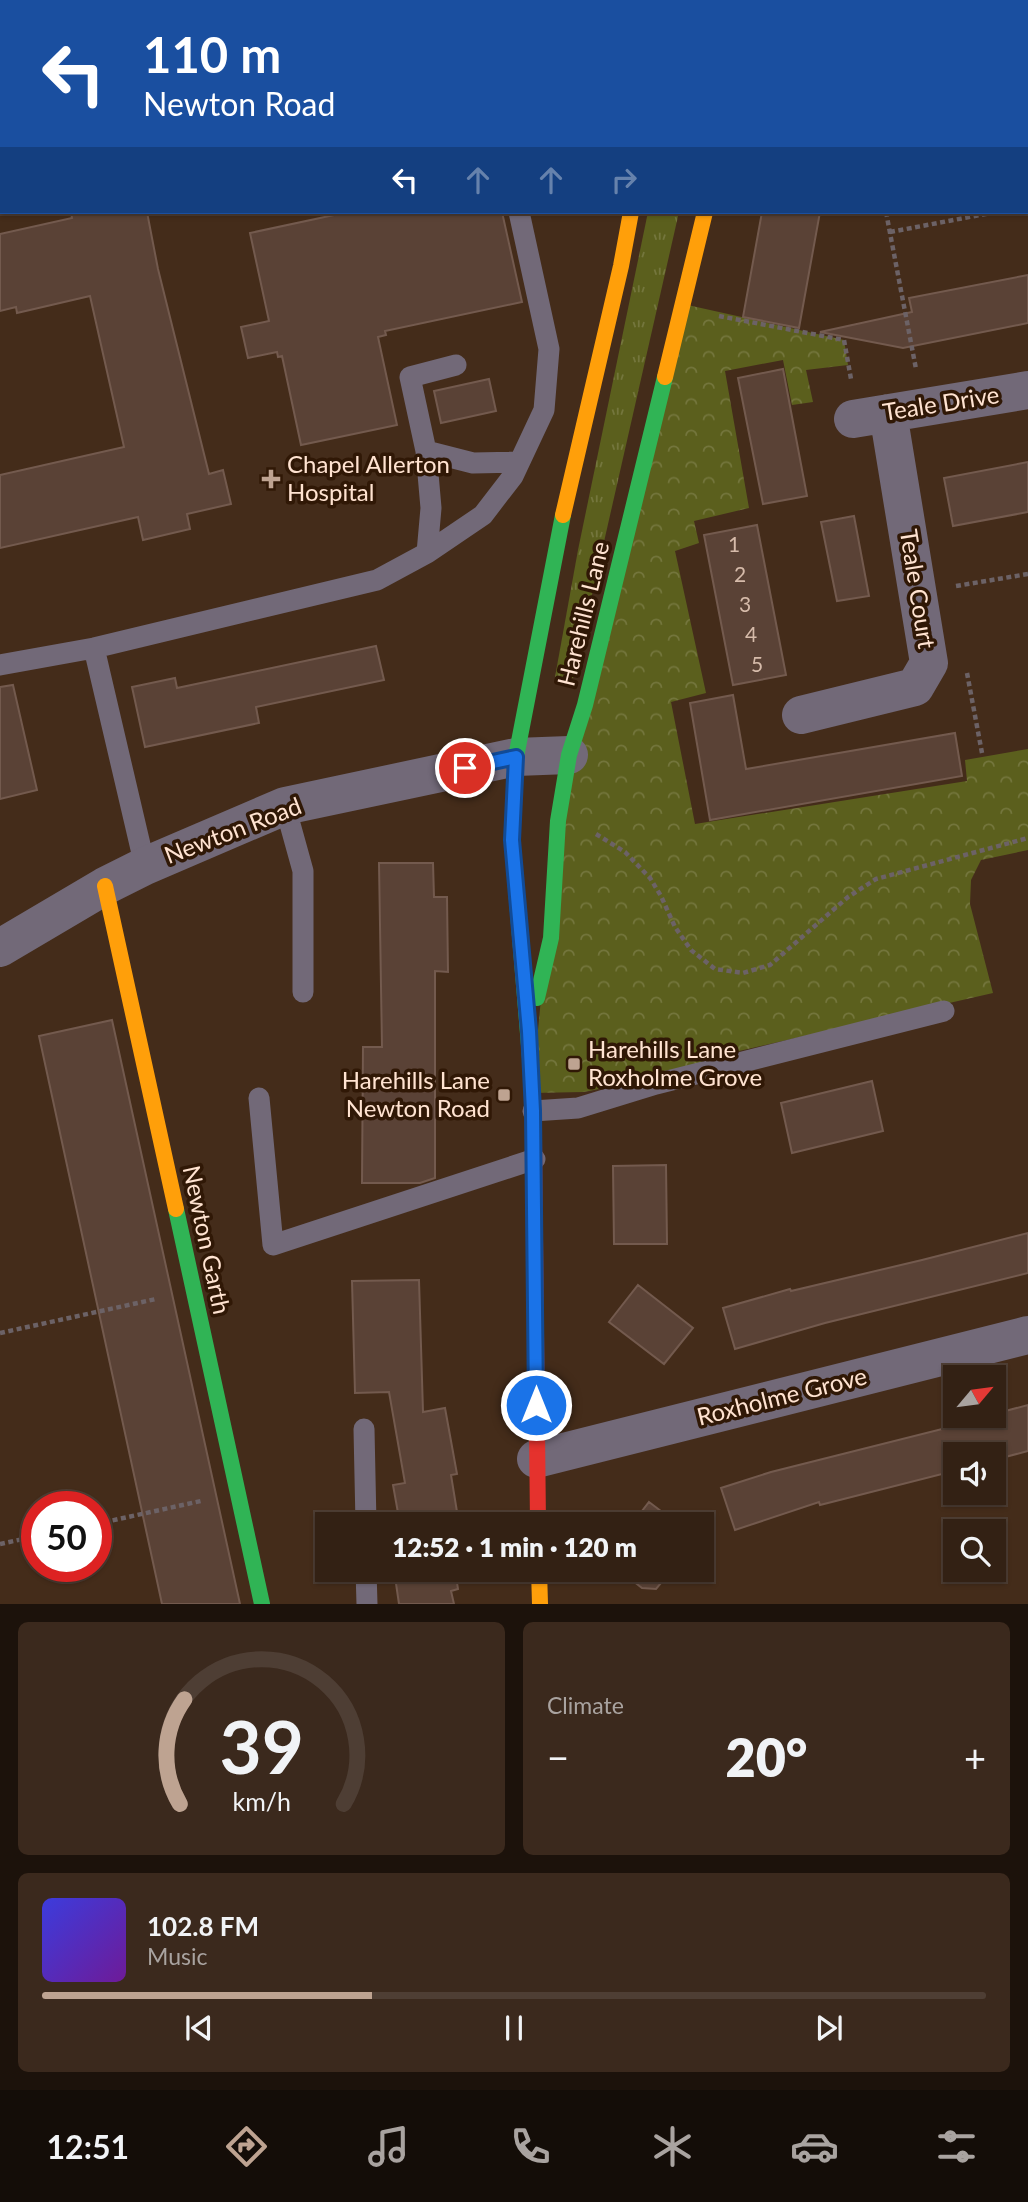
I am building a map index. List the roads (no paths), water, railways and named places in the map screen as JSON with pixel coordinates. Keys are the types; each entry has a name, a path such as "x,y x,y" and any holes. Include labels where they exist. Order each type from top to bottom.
{"main road":[{"name":"Harehills Lane","path":"538,1512 535,1159 529,1031 512,840 516,757 554,555 631,214"},
{"name":"Harehills Lane","path":"529,1031 551,938 558,821 569,755 585,705 705,214"},
{"name":"Newton Garth","path":"105,886 262,1604"},
{"path":"539,1582 540,1604"}],"street":[{"name":"Teale Drive","path":"881,414 1028,390"},
{"name":"Teale Court","path":"801,715 915,687 929,663 881,414"},
{"name":"Newton Road","path":"0,948 105,886 145,866 285,806 516,757 569,755"},
{"name":"Roxholme Grove","path":"536,1460 1028,1335"}],"lane":[{"path":"0,665 93,648 377,580 427,553 483,516 513,476 544,410 549,349 519,214"},
{"path":"427,553 431,508 426,450 410,377 456,365"},
{"path":"426,450 473,463 519,462"},
{"path":"93,648 145,866"},
{"path":"285,806 303,871 303,992"},
{"path":"533,1111 578,1108 656,1084 944,1011"},
{"path":"259,1098 273,1245 535,1159"},
{"path":"364,1429 366,1512"},
{"path":"366,1582 367,1604"}],"place":[{"name":"Chapel Allerton Hospital","path":"271,479"},
{"name":"Harehills Lane Roxholme Grove","path":"574,1064"},
{"name":"Harehills Lane Newton Road","path":"504,1095"}]}
